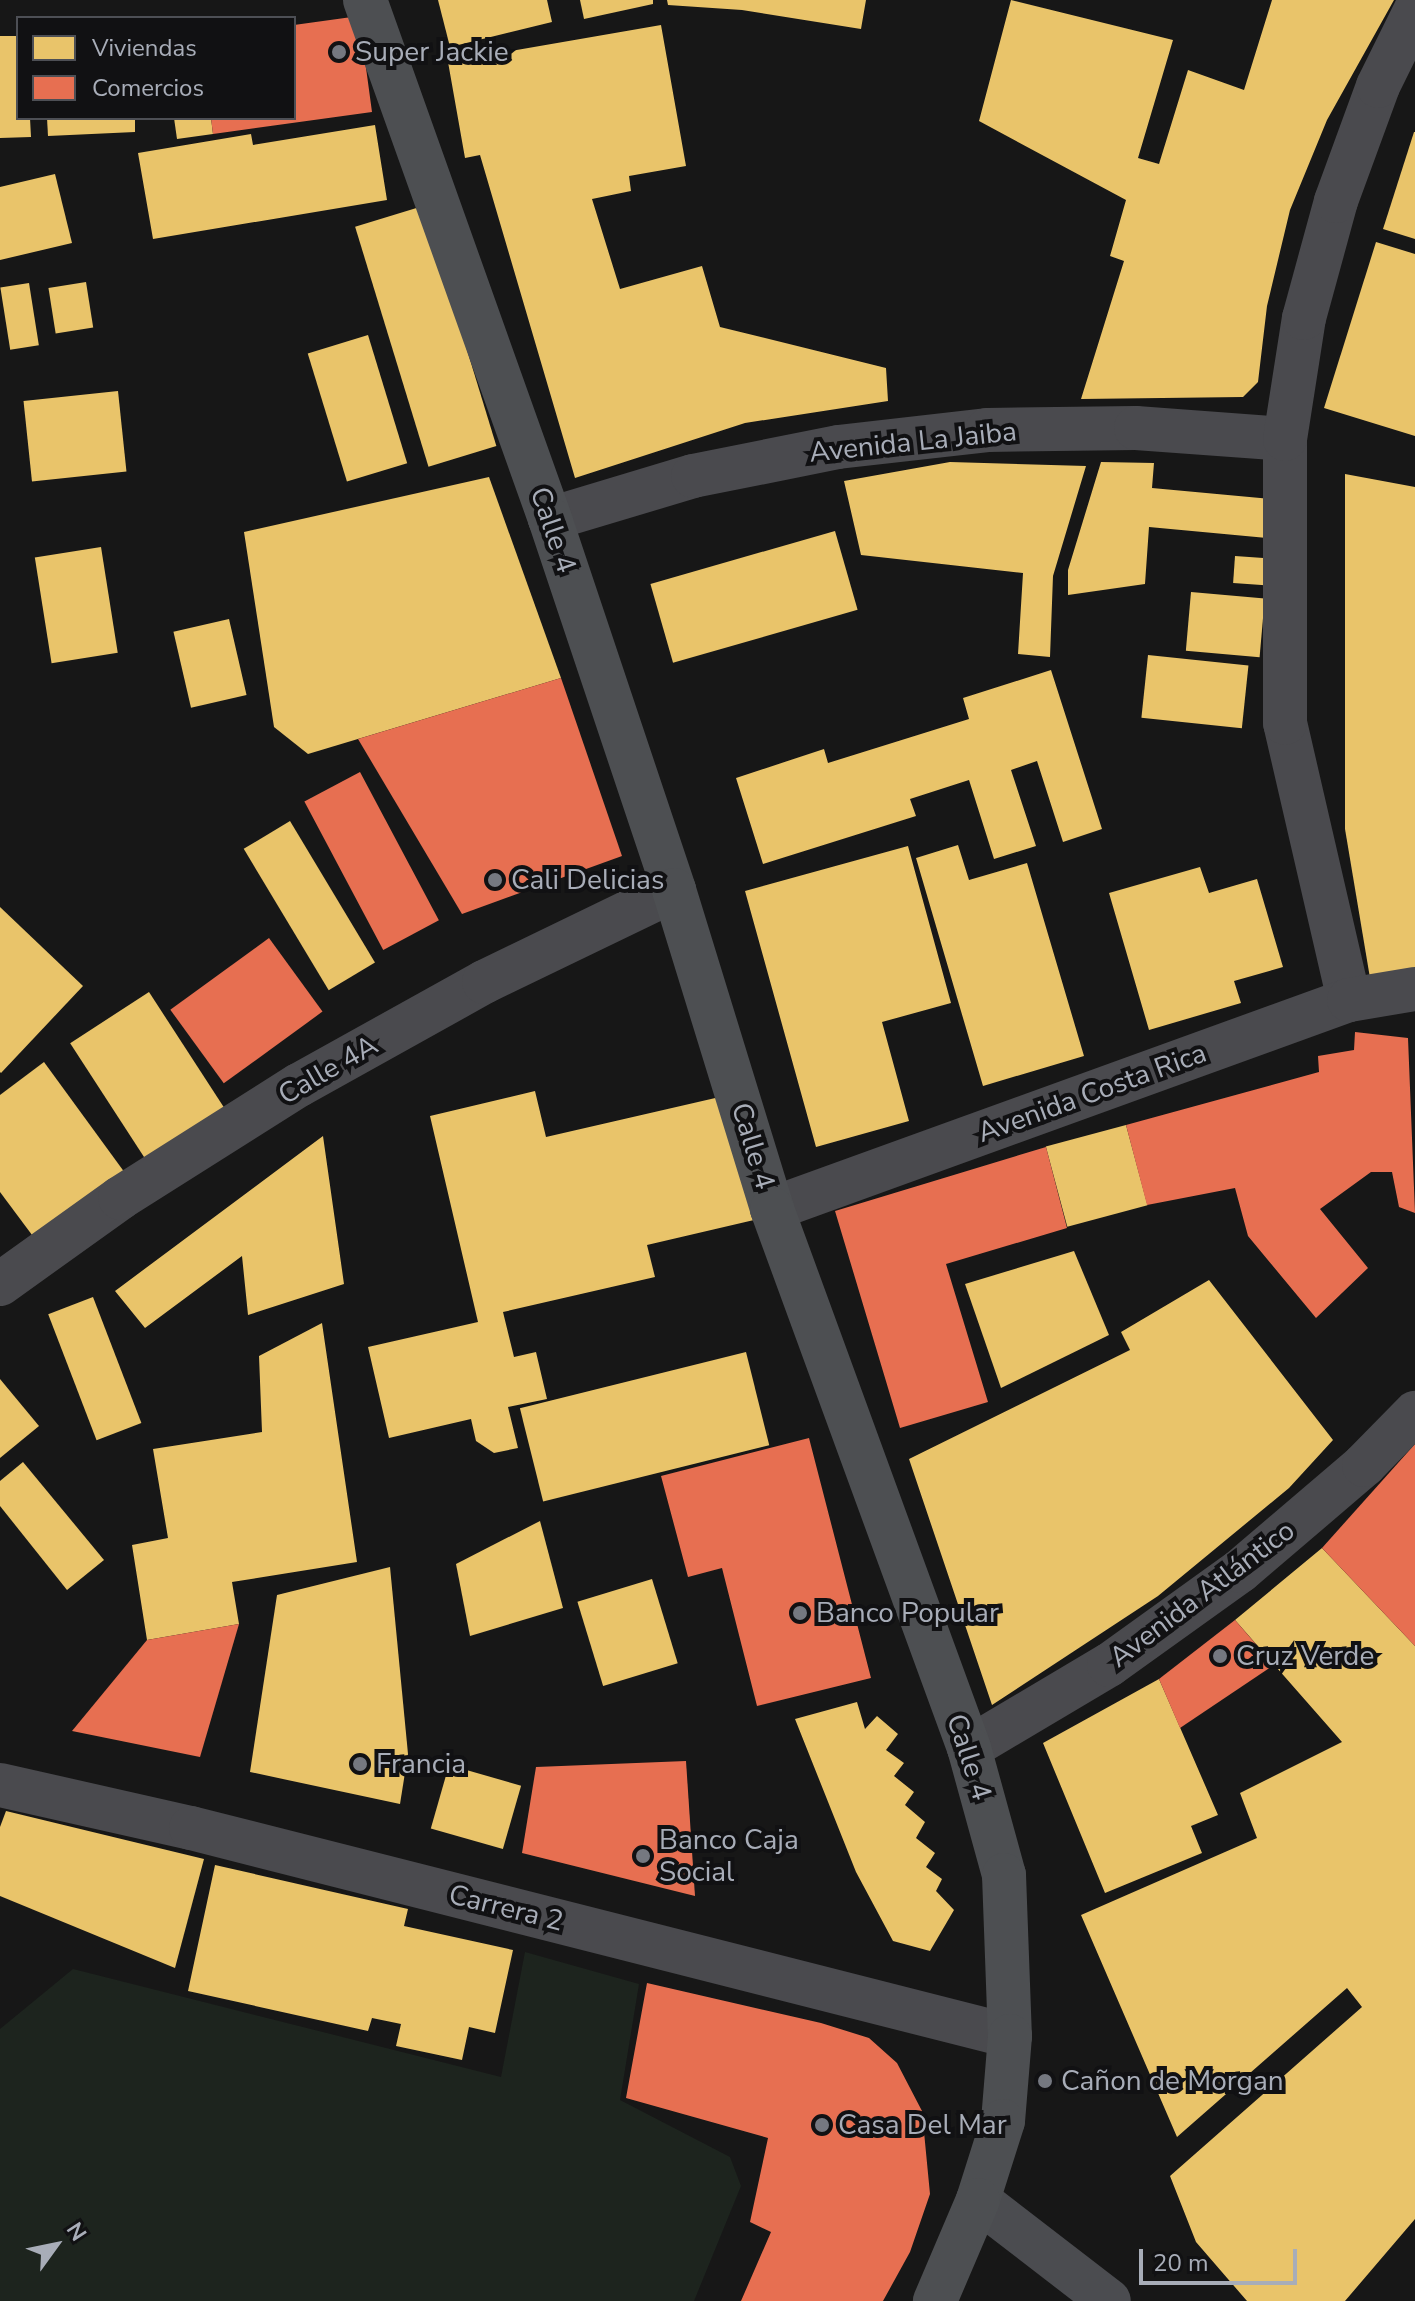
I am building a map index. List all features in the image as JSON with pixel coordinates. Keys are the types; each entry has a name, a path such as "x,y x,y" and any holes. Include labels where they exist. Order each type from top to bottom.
{"main road":[{"name":"Calle 4","path":"365,0 550,519 674,890 772,1209 969,1748 1004,1875 1010,2036 1003,2121 978,2200 935,2301"}],"street":[{"path":"1349,1000 1285,723 1285,439 1304,318 1336,201 1378,86 1415,11"},
{"name":"Avenida La Jaiba","path":"550,519 693,476 883,442 987,430 1136,428 1285,439"},
{"name":"Calle 4A","path":"0,1284 120,1198 299,1085 484,982 674,890"},
{"name":"Avenida Costa Rica","path":"772,1209 1349,1000 1415,989"},
{"name":"Avenida Atlántico","path":"969,1748 1109,1665 1240,1571 1364,1465 1415,1413"},
{"name":"Carrera 2","path":"0,1785 191,1828 1010,2036"},
{"path":"978,2200 1109,2301"}],"shaded area":[{"path":"525,1952 639,1984 620,2100 730,2157 741,2186 694,2301 0,2301 0,2029 73,1969 501,2077"}],"building: Viviendas":[{"path":"438,0 547,0 552,22 450,47"},
{"path":"580,0 653,0 653,4 584,19"},
{"path":"667,0 866,0 861,29 742,10 668,5"},
{"path":"1011,0 1173,40 1138,158 1159,164 1188,70 1244,90 1272,0 1394,0 1327,120 1290,210 1267,306 1258,382 1243,397 1081,399 1124,261 1110,256 1126,200 979,121"},
{"path":"661,25 686,166 629,176 631,191 592,199 620,289 702,266 720,327 886,368 888,401 745,423 575,478 480,155 465,158 448,62"},
{"path":"0,36 16,36 16,120 30,120 31,137 0,138"},
{"path":"47,120 135,120 135,132 48,136"},
{"path":"174,120 211,120 213,134 177,139"},
{"path":"375,125 387,200 153,239 138,153 251,134 253,145"},
{"path":"1415,132 1415,239 1383,229"},
{"path":"55,174 72,243 0,260 0,187"},
{"path":"423,206 496,446 428,467 355,227"},
{"path":"1376,242 1415,254 1415,436 1324,408"},
{"path":"86,282 93,327 56,333 48,288"},
{"path":"29,283 39,345 10,350 0,288"},
{"path":"368,335 407,463 347,482 308,353"},
{"path":"118,391 126,472 32,481 24,401"},
{"path":"950,462 1086,466 1053,576 1050,657 1018,654 1023,573 861,555 844,481"},
{"path":"1101,462 1154,463 1152,488 1271,499 1267,538 1149,527 1145,584 1068,595 1068,570"},
{"path":"1345,474 1415,487 1415,970 1370,978 1345,829"},
{"path":"489,477 561,678 308,754 274,727 244,532"},
{"path":"835,531 858,610 673,663 650,584"},
{"path":"101,547 118,653 52,663 35,557"},
{"path":"1235,556 1267,558 1265,585 1233,583"},
{"path":"1191,592 1265,598 1260,657 1186,651"},
{"path":"229,619 247,695 191,708 173,632"},
{"path":"1148,655 1248,666 1242,728 1141,718"},
{"path":"1051,670 1102,829 1063,842 1037,761 1011,770 1036,846 994,859 969,780 910,799 916,816 763,864 736,778 824,749 828,763 969,719 963,698"},
{"path":"290,821 375,962 329,990 244,849"},
{"path":"958,845 969,880 1027,863 1084,1056 983,1086 916,858"},
{"path":"908,846 951,1003 882,1022 909,1121 816,1147 745,891"},
{"path":"1200,867 1209,893 1257,879 1283,967 1234,981 1241,1003 1149,1030 1109,893"},
{"path":"0,907 83,986 1,1073 0,1072"},
{"path":"149,992 224,1108 145,1159 70,1043"},
{"path":"44,1062 125,1173 35,1239 0,1192 0,1095"},
{"path":"535,1091 546,1137 724,1096 754,1220 647,1245 655,1277 503,1312 514,1357 536,1352 547,1399 508,1407 518,1448 494,1453 476,1441 471,1419 389,1438 368,1347 478,1322 430,1116"},
{"path":"1126,1125 1147,1205 1067,1227 1046,1146"},
{"path":"323,1136 344,1284 248,1315 242,1256 145,1328 115,1291"},
{"path":"1074,1251 1109,1335 1001,1388 965,1284"},
{"path":"1209,1280 1333,1440 1289,1488 1158,1596 992,1705 909,1459 1130,1350 1121,1332"},
{"path":"93,1297 141,1423 97,1440 48,1314"},
{"path":"322,1323 357,1562 232,1582 239,1624 147,1640 132,1545 168,1538 153,1449 262,1432 259,1356"},
{"path":"746,1352 769,1445 543,1502 520,1408"},
{"path":"0,1379 39,1426 0,1458"},
{"path":"23,1462 104,1560 67,1590 0,1506 0,1481"},
{"path":"540,1521 563,1608 470,1636 456,1564"},
{"path":"1322,1548 1415,1646 1415,2219 1345,2301 1247,2301 1196,2242 1170,2176 1362,2007 1347,1988 1177,2137 1081,1915 1257,1838 1240,1793 1342,1742 1235,1620"},
{"path":"390,1567 408,1754 400,1804 250,1772 277,1595"},
{"path":"652,1579 678,1663 603,1686 577,1602"},
{"path":"1159,1679 1218,1815 1191,1826 1202,1853 1105,1893 1043,1743"},
{"path":"857,1702 865,1729 877,1716 898,1734 886,1750 904,1763 894,1776 914,1792 905,1805 925,1822 916,1838 935,1853 926,1867 942,1879 936,1891 954,1910 930,1951 893,1941 856,1872 795,1719"},
{"path":"449,1765 521,1786 503,1849 431,1828"},
{"path":"6,1811 204,1859 175,1968 0,1896 0,1827"},
{"path":"215,1865 408,1909 404,1926 513,1950 495,2033 469,2027 462,2060 396,2046 401,2024 372,2018 368,2031 188,1991"}],"building: Comercios":[{"path":"359,16 372,112 213,134 211,120 296,120 296,25"},
{"path":"561,678 622,856 462,914 358,739"},
{"path":"360,772 439,920 383,950 304,802"},
{"path":"269,938 322,1012 224,1083 170,1010"},
{"path":"1355,1032 1408,1038 1415,1213 1399,1207 1392,1172 1371,1172 1320,1209 1368,1268 1316,1318 1248,1236 1235,1188 1147,1205 1126,1125 1319,1072 1318,1056 1354,1050"},
{"path":"1046,1147 1067,1228 946,1264 988,1402 900,1428 835,1211"},
{"path":"809,1438 871,1678 757,1706 722,1568 688,1577 661,1476"},
{"path":"1415,1444 1415,1646 1322,1548"},
{"path":"1235,1620 1274,1665 1180,1728 1159,1679"},
{"path":"239,1624 200,1757 72,1731 147,1640"},
{"path":"686,1761 695,1896 522,1853 536,1767"},
{"name":"Casa Del Mar","path":"647,1983 821,2023 869,2038 897,2063 922,2111 930,2194 910,2252 883,2301 741,2301 771,2232 750,2222 768,2138 626,2098"}],"place":[{"name":"Super Jackie","path":"339,52"},
{"name":"Cali Delicias","path":"495,880"},
{"name":"Banco Popular","path":"800,1613"},
{"name":"Cruz Verde","path":"1220,1656"},
{"name":"Francia","path":"360,1764"},
{"name":"Banco Caja Social","path":"643,1856"},
{"name":"Cañon de Morgan","path":"1045,2081"},
{"name":"Casa Del Mar","path":"822,2125"}]}
